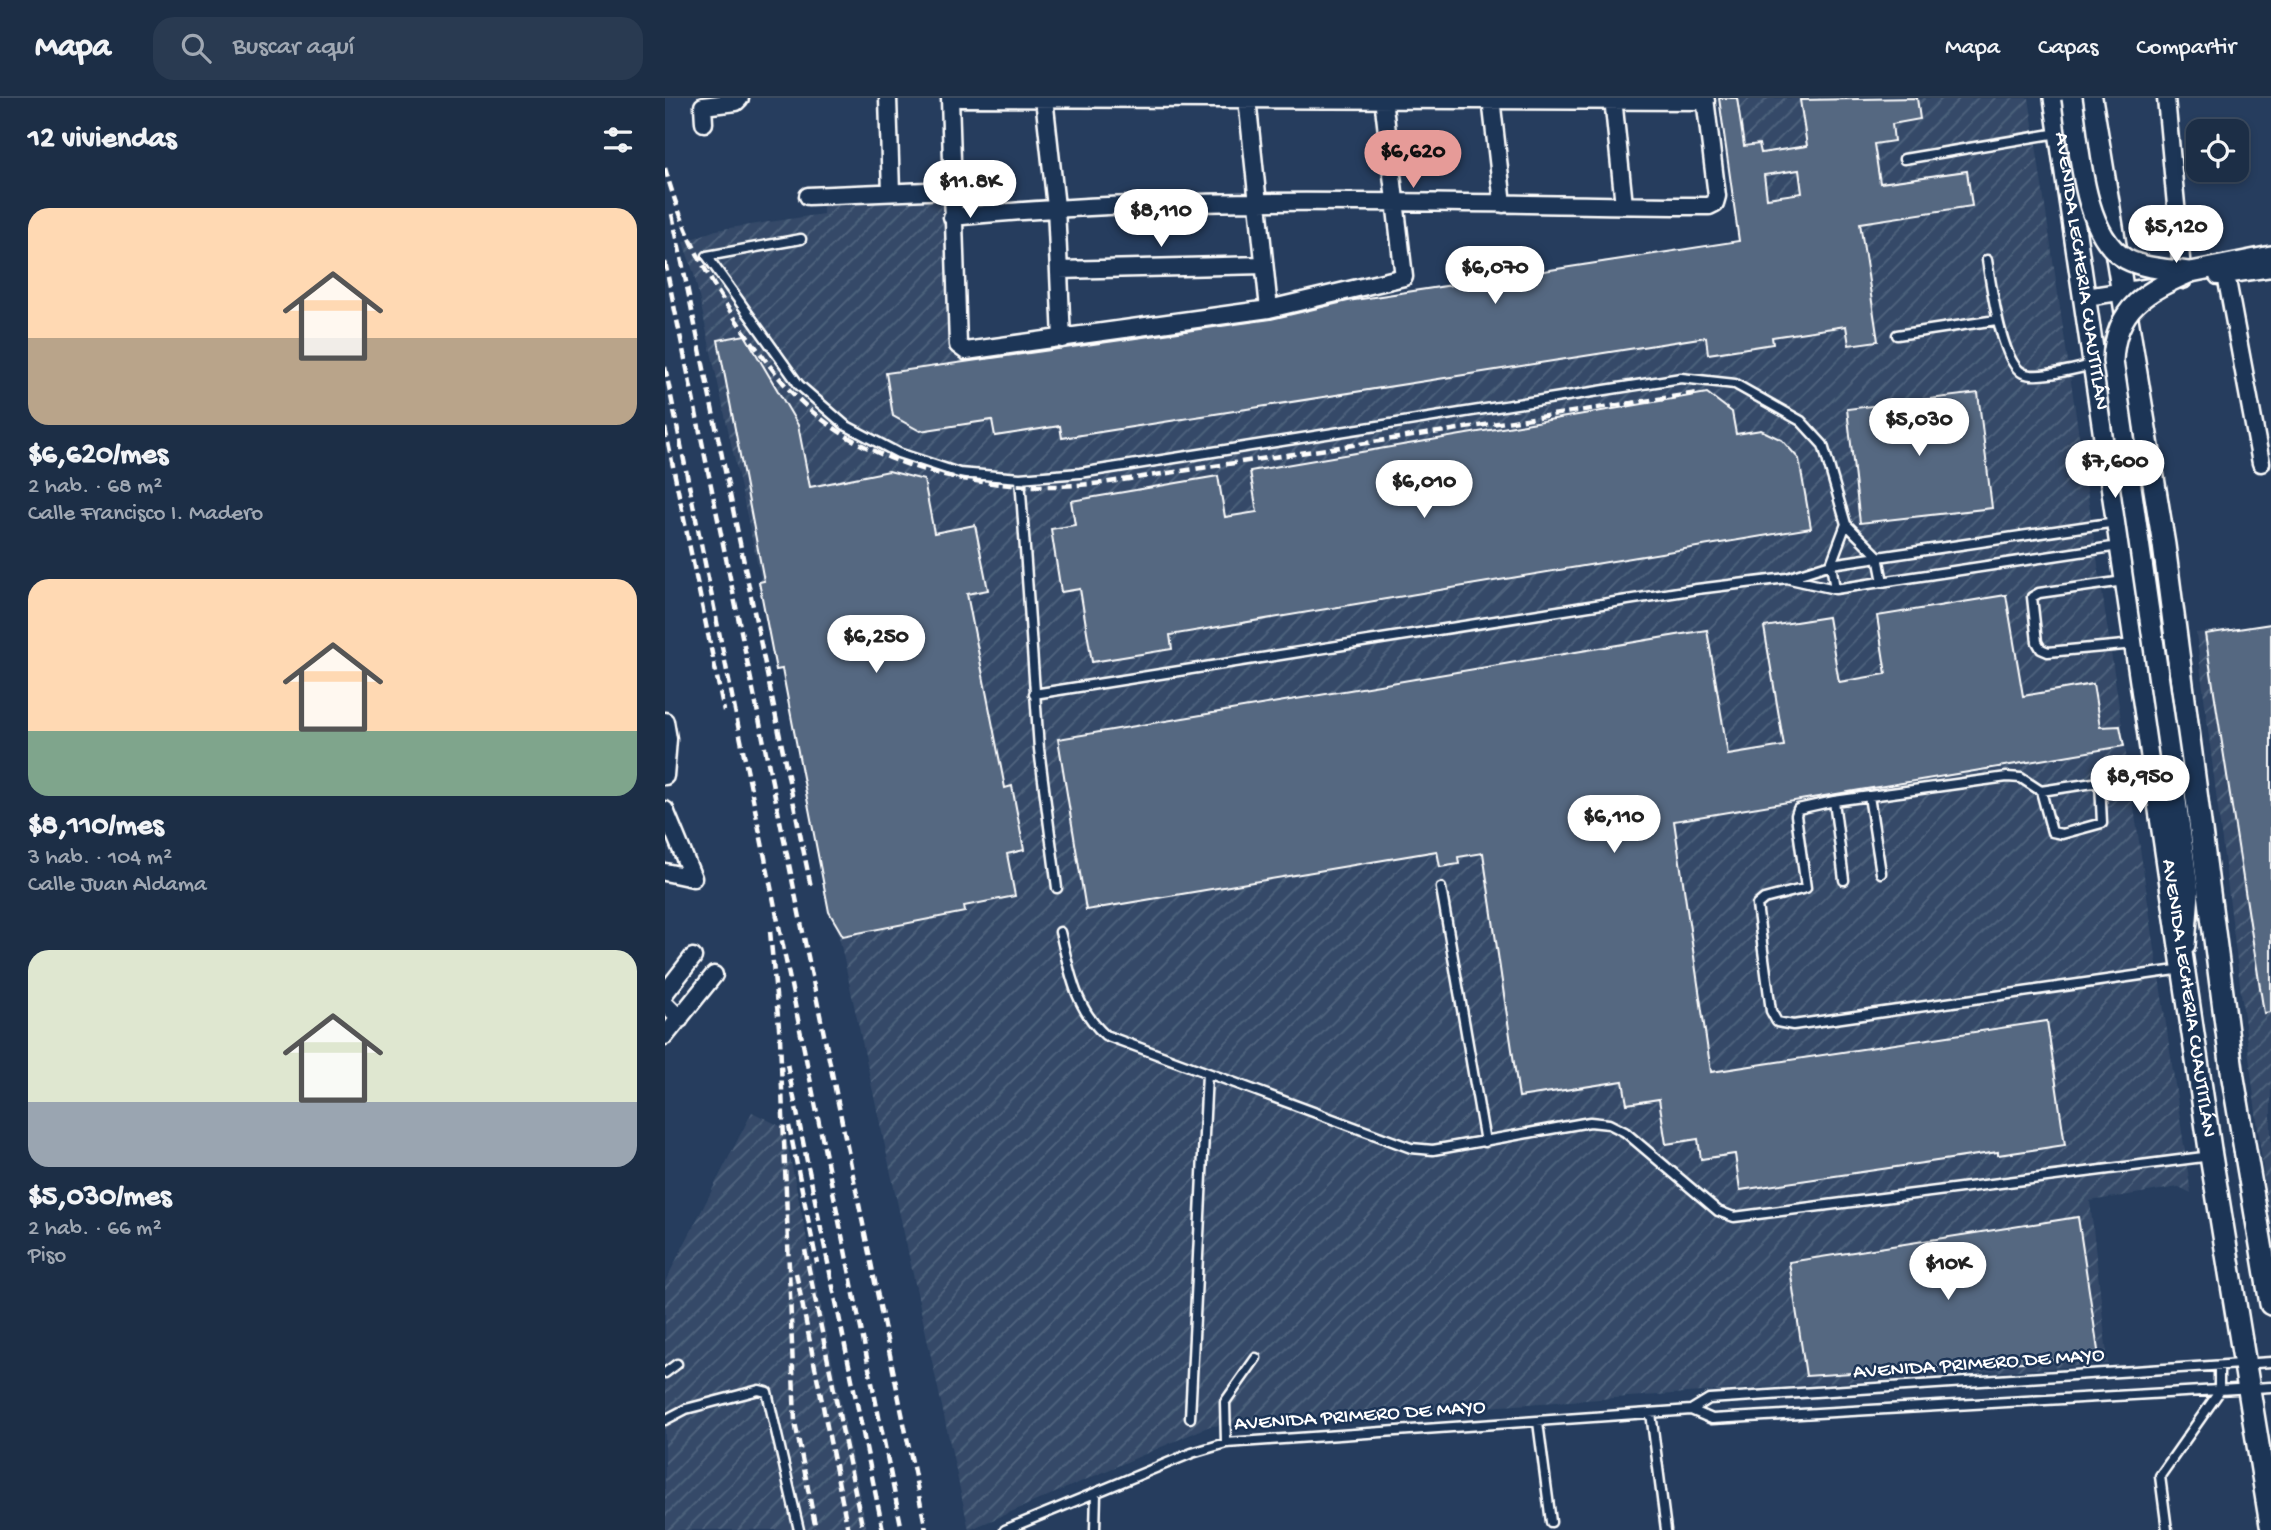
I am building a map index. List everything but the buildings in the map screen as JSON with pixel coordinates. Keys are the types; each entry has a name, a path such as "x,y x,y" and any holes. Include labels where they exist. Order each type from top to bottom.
{"main road":[{"name":"AVENIDA LECHERIA CUAUTITLÁN","path":"2055,98 2081,258 2211,1156 2247,1366 2261,1389 2271,1525"},
{"name":"AVENIDA LECHERIA CUAUTITLÁN","path":"2091,98 2164,545 2233,1078 2271,1304"},
{"path":"2081,258 2100,259 2115,250"}],"street":[{"path":"704,123 703,106 736,102 740,98"},
{"path":"888,98 891,192"},
{"path":"950,98 952,217 960,350 1062,339 1269,309 1404,277 1383,99"},
{"path":"952,217 1056,207 1256,202 1709,206 1715,203 1717,196 1706,99 960,98"},
{"path":"1044,98 1056,207 1062,339"},
{"path":"2072,98 2085,182 2094,218 2103,236 2127,259 2187,277"},
{"path":"2166,98 2187,277"},
{"path":"1247,99 1269,309"},
{"path":"1492,99 1503,204"},
{"path":"1613,99 1623,205"},
{"path":"808,196 951,190"},
{"path":"2086,297 2123,292 2271,256"},
{"path":"1059,270 1263,265"},
{"path":"2183,969 2189,893 2113,361 2114,342 2120,325 2151,289 2187,277 2226,275 2271,268"},
{"path":"2226,275 2262,463"},
{"path":"665,721 668,739 665,776"},
{"path":"665,810 693,878 665,872"},
{"path":"665,993 694,957"},
{"path":"665,1036 714,975"},
{"path":"665,1004 680,1019"}],"lane":[{"path":"1904,159 2061,133"},
{"path":"801,239 707,256 799,385 845,425 898,453 959,472 1020,478 1080,473 1681,378 1735,384 1801,421 1823,444 1846,524 1878,556 1883,582"},
{"path":"1987,260 1996,320 2014,364 2021,373 2034,376 2096,364"},
{"path":"1897,335 1996,320"},
{"path":"1020,478 1034,694 1057,888"},
{"path":"1034,694 1697,589 1787,578 1831,564 2119,521"},
{"path":"1835,589 1831,564 1846,524"},
{"path":"1787,578 1835,589 2123,546"},
{"path":"2127,580 2039,593 2031,603 2041,649 2048,652 2136,643"},
{"path":"2155,774 2041,791 2021,778 2007,777 1805,805 1798,809 1796,815 1806,888 1764,899 1757,905 1771,1012 1777,1022 1793,1025 2183,969"},
{"path":"2041,791 2047,824 2052,832 2062,834 2102,823 2100,782"},
{"path":"1869,796 1881,873"},
{"path":"1834,801 1844,880"},
{"path":"1441,888 1485,1142"},
{"path":"1060,932 1078,1003 1090,1021 1105,1035 1411,1148 1433,1150 1590,1122 1609,1124 1625,1132 1718,1211 1734,1217 2211,1156"},
{"path":"1190,1418 1207,1074"},
{"path":"1226,1443 1224,1402 1256,1358"},
{"name":"AVENIDA PRIMERO DE MAYO","path":"1005,1530 1226,1443 1691,1410 1709,1399 2219,1368 2271,1362"},
{"path":"665,1373 677,1364"},
{"path":"2167,1530 2159,1476 2219,1392 2219,1368"},
{"name":"AVENIDA PRIMERO DE MAYO","path":"1691,1410 1711,1419 2261,1389"},
{"path":"665,1420 686,1409 759,1390 768,1392 799,1530"},
{"path":"1651,1413 1666,1530"},
{"path":"1538,1422 1551,1522"},
{"path":"1095,1530 1096,1493"}],"shaded area":[{"path":"1719,98 2029,98 2191,1193 2179,1187 2090,1201 2108,1364 1210,1426 969,1530 694,274 683,242 716,230 823,214 823,201 942,196 957,359 1739,240"},
{"path":"2271,624 2271,1233 2196,633"},
{"path":"752,1112 784,1128 867,1530 665,1530 665,1282"}],"railway":[{"path":"665,168 680,213 710,278 735,318 791,391 838,431 872,450 908,465 946,475 1024,486 1102,483 1697,393"},
{"path":"672,214 811,887"},
{"path":"665,262 926,1530"},
{"path":"665,367 902,1530"},
{"path":"665,428 724,711"},
{"path":"770,931 780,1038 795,1422 816,1530"},
{"path":"787,1064 883,1530"},
{"path":"789,1126 817,1263"},
{"path":"805,1250 863,1530"},
{"path":"796,1273 848,1530"}]}
